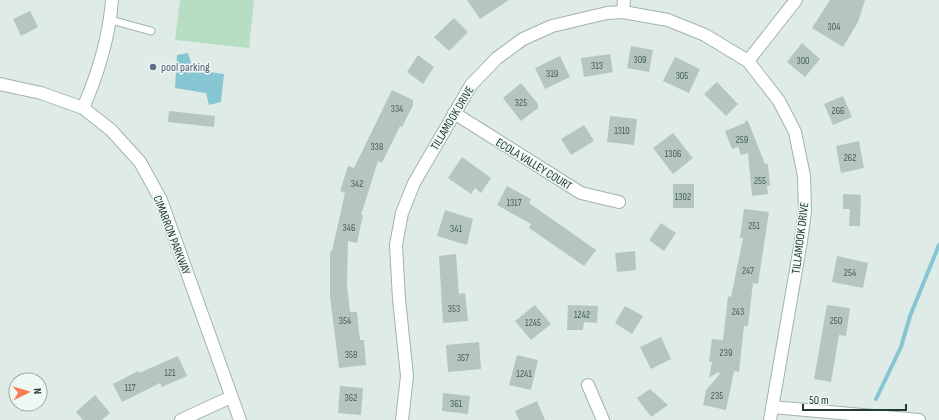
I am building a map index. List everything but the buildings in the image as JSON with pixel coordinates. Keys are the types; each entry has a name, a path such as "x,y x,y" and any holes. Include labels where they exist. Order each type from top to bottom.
{"street":[{"path":"83,108 97,76 111,20 112,0"},
{"path":"748,61 778,26 796,0"},
{"name":"TILLAMOOK DRIVE","path":"402,420 407,376 399,299 396,246 402,213 414,183 471,86 497,58 523,39 552,26 624,6 668,20 705,35 748,61 778,101 795,132 804,176 805,211 770,420"},
{"name":"CIMARRON PARKWAY","path":"0,84 41,93 83,108 111,130 139,161 161,200 240,420"},
{"name":"ECOLA VALLEY COURT","path":"454,113 581,193 619,202"},
{"path":"588,385 603,420"},
{"path":"181,420 231,397"},
{"path":"772,407 920,420"}],"lane":[{"path":"111,20 151,31"}],"green space":[{"path":"180,0 254,0 249,48 175,40"}],"water":[{"path":"188,53 193,70 224,74 221,102 209,105 206,93 175,88 177,55"}],"waterway":[{"path":"876,399 901,347 910,316 939,245"}],"place":[{"name":"pool parking","path":"153,67"}]}
